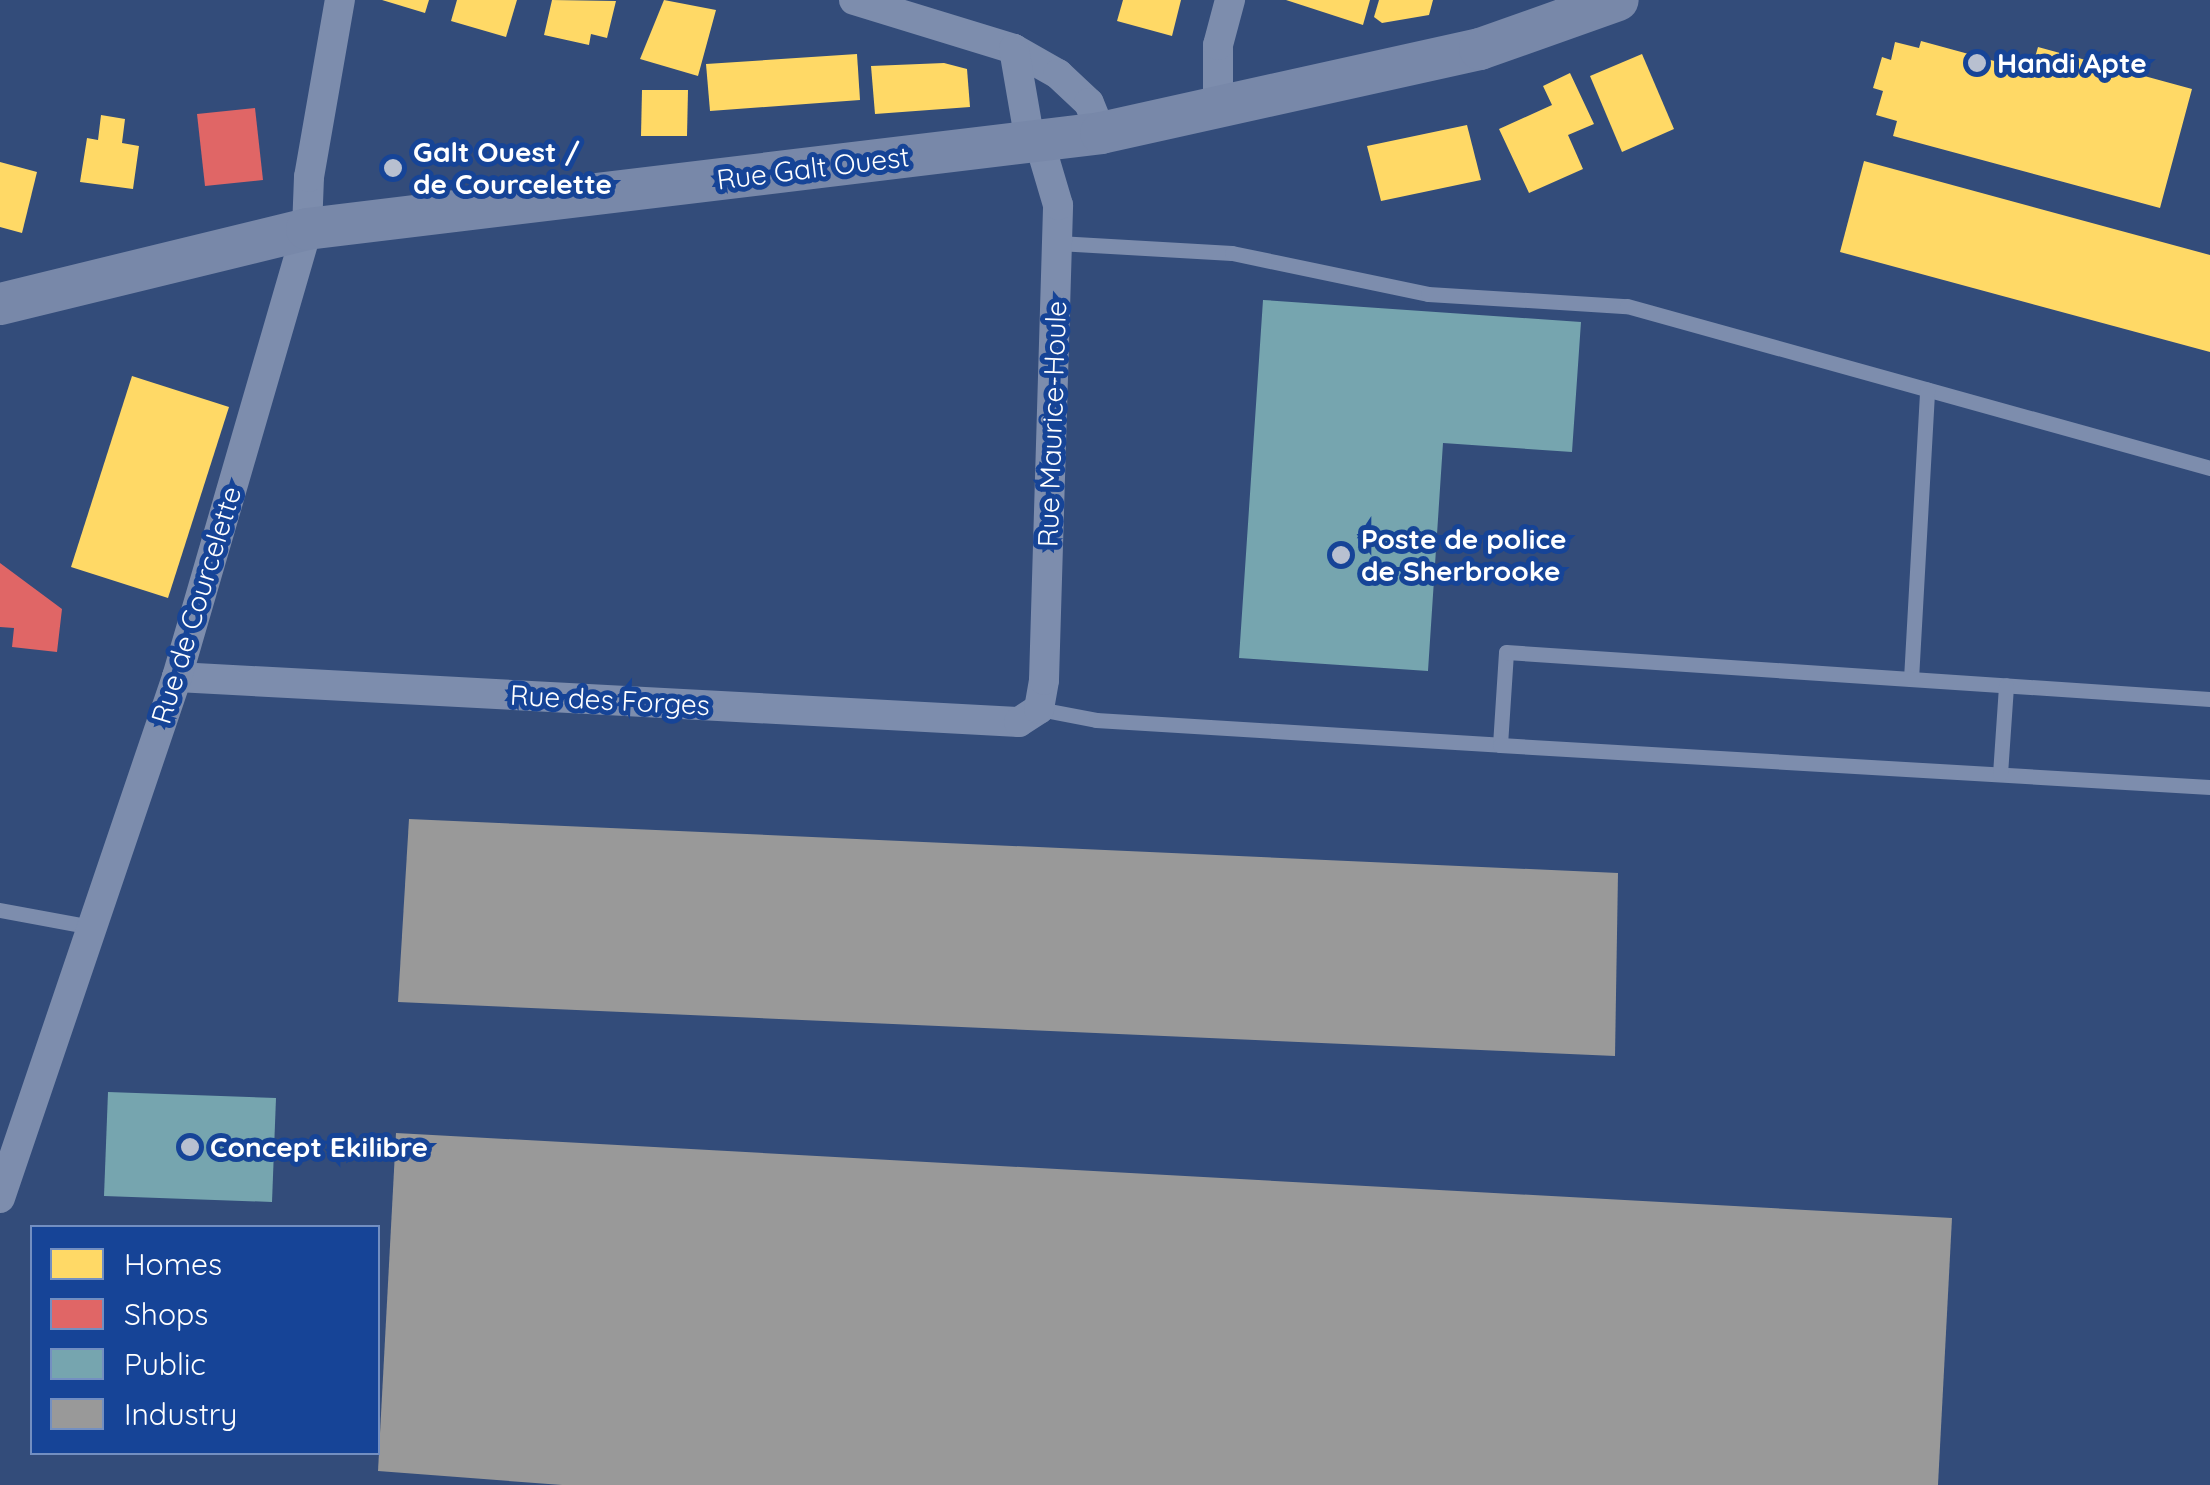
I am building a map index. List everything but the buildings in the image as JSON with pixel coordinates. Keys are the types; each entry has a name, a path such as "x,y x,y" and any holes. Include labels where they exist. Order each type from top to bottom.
{"main road":[{"name":"Rue Galt Ouest","path":"0,304 307,229 1101,133 1480,49 1618,0"}],"street":[{"name":"Rue de Courcelette","path":"0,1198 177,677 307,229 309,178 340,0"},
{"path":"854,0 1014,49 1068,84 1088,104 1101,133"},
{"path":"1218,108 1218,45 1230,0"},
{"name":"Rue Maurice-Houle","path":"1014,49 1034,142 1058,206 1039,709"},
{"name":"Rue des Forges","path":"177,677 1019,722 1039,709"}],"lane":[{"path":"1058,243 1232,252 1428,294 1626,306 2210,468"},
{"path":"1911,679 1927,389"},
{"path":"1500,745 1506,652 2210,698"},
{"path":"2000,774 2006,685"},
{"path":"1039,709 1096,720 2210,787"},
{"path":"0,910 92,927"}],"place":[{"name":"Handi Apte","path":"1977,63"},
{"name":"Galt Ouest / de Courcelette","path":"393,168"},
{"name":"Poste de police de Sherbrooke","path":"1341,555"},
{"name":"Concept Ekilibre","path":"190,1147"}]}
